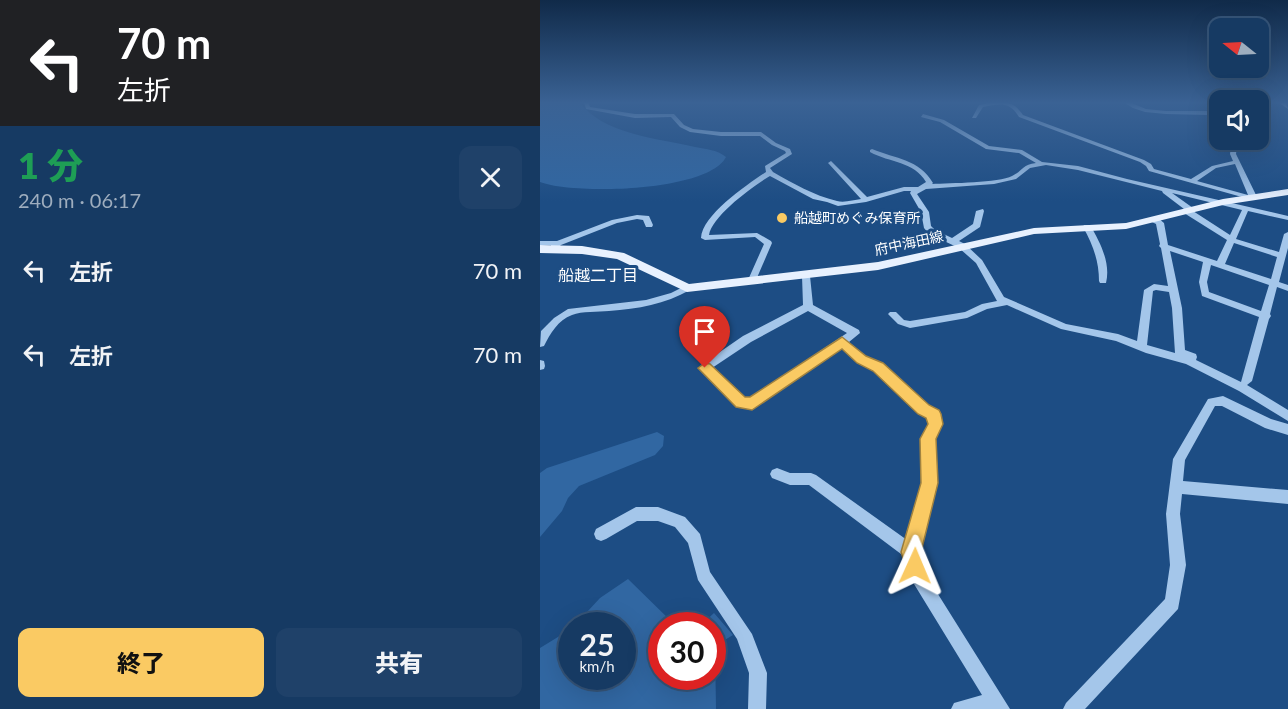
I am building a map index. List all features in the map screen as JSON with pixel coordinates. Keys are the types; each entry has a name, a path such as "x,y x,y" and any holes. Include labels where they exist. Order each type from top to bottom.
{"main road":[{"name":"府中海田線","path":"687,288 878,266 958,243 1034,231 1126,226 1223,202 1249,200 1288,192"},
{"path":"550,247 620,256 687,288"}],"street":[{"path":"762,135 774,144 788,150 789,154 783,160 767,167 770,173 815,198 838,204 866,200 904,189 1014,178 1028,166 1039,162"},
{"path":"966,135 988,148 1020,151 1039,162 1078,168 1223,202"},
{"path":"1073,135 1142,161 1149,165 1151,170"},
{"path":"1220,265 1249,200 1234,150"},
{"path":"872,151 880,156 909,161 926,173 930,183 913,193 925,212 927,226 932,232 958,243 979,262 1001,298 1064,327 1118,338 1189,361 1217,374 1282,421"},
{"path":"1194,180 1209,168 1237,162"},
{"path":"831,163 866,200"},
{"path":"1151,170 1194,180 1249,200 1288,218"},
{"path":"1148,186 1146,179 1151,170"},
{"path":"752,280 768,243 758,235 705,238 707,228 718,215 758,180 770,173"},
{"path":"954,185 969,173"},
{"path":"1164,190 1188,210 1232,240 1281,256"},
{"path":"958,243 977,225 980,211"},
{"path":"540,243 550,247 620,221 641,217 646,218 649,225"},
{"path":"1155,220 1160,223 1177,308 1180,352 1246,381 1276,408 1288,436"},
{"path":"1088,227 1104,262 1103,281"},
{"path":"1246,381 1288,234"},
{"path":"1163,246 1288,288"},
{"path":"1208,261 1203,282 1204,294 1266,316"},
{"path":"806,276 808,307"},
{"path":"1142,346 1149,290 1154,287 1172,289"},
{"path":"540,343 542,337 562,316 571,311 636,305 673,297 687,288"},
{"path":"893,314 901,322 917,324 967,315 985,306 1009,302"},
{"path":"808,307 855,333 752,404 742,403 705,368 747,339 808,307"},
{"path":"842,342 862,360 878,367 923,409 933,414 936,424 928,439 930,483 911,552 919,579 999,705 960,709"},
{"path":"1072,709 1172,603 1178,565 1173,514 1179,459 1212,402 1223,401 1269,424 1282,421"},
{"path":"777,474 790,479 812,479 911,552"},
{"path":"1176,487 1288,498"},
{"path":"601,534 636,513 658,514 680,522 695,539 704,575 744,634 758,673 757,709"}],"shaded area":[{"path":"540,135 637,135 712,150 726,157 714,169 694,178 639,188 581,188 540,182"},
{"path":"657,432 664,436 663,446 655,455 579,486 540,537 540,473 547,468"},
{"path":"628,579 662,612 648,612 648,690 716,690 716,709 540,709 540,648 558,637 558,690 636,690 636,612 587,612 600,598"},
{"path":"726,627 733,635 726,639"}],"place":[{"name":"船越町めぐみ保育所","path":"782,218"}],"district":[{"name":"船越二丁目","path":"598,275"}],"route":[{"path":"705,368 742,403 752,404 842,342 862,360 878,367 923,409 933,414 936,424 928,439 930,483 911,552 915,566"}]}
